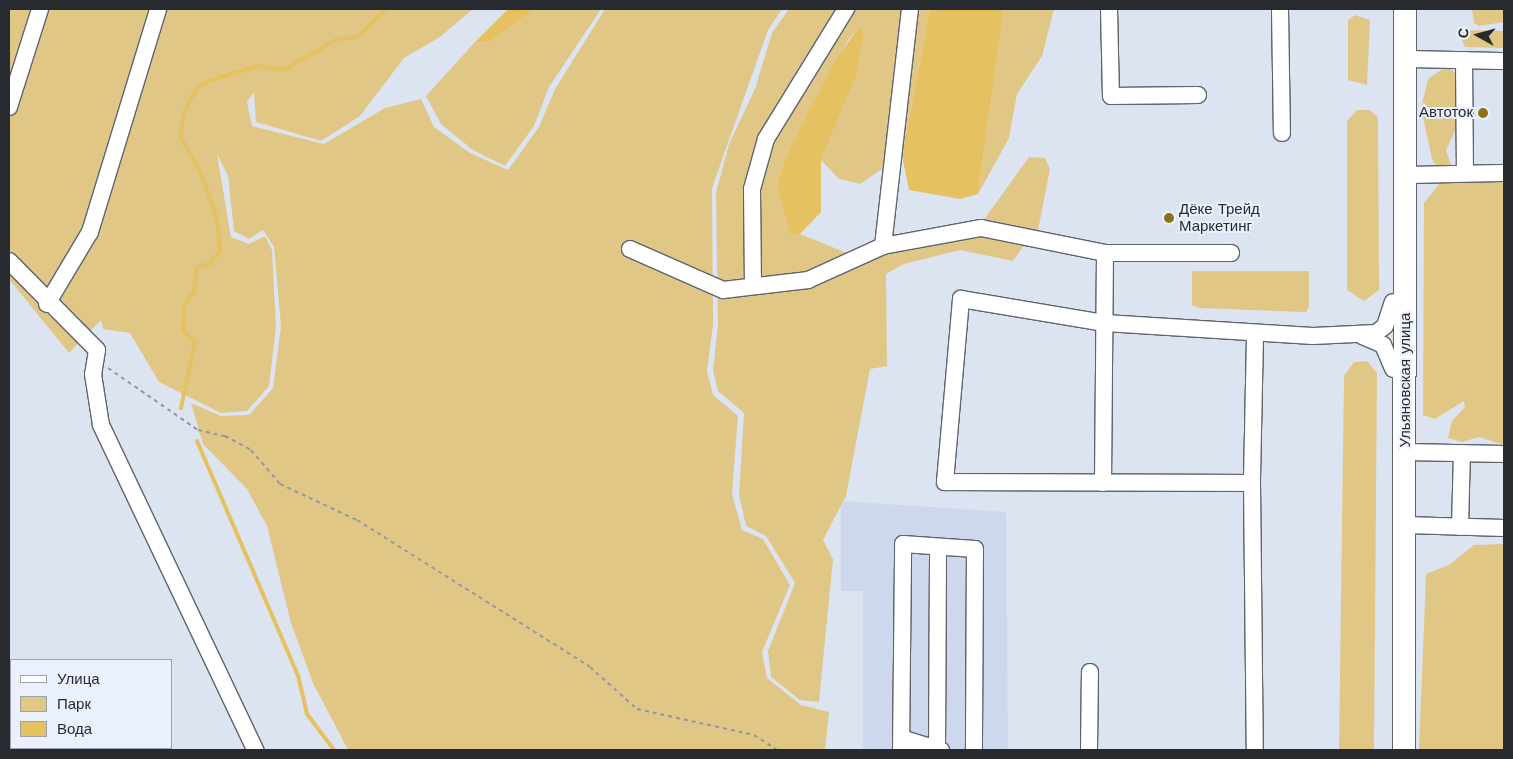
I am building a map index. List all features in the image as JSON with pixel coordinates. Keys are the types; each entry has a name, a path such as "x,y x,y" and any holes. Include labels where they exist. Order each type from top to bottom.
{"highway":[{"name":"Ульяновская улица","path":"1393,9 1400,59 1406,175 1404,750"},
{"name":"Ульяновская улица","path":"1392,750 1393,302 1400,59 1405,9"}],"street":[{"path":"9,107 40,9"},
{"path":"47,304 90,232 158,9"},
{"path":"753,286 752,189 766,139 846,9"},
{"path":"883,246 910,9"},
{"path":"1109,9 1111,96 1198,95"},
{"path":"1280,9 1282,133"},
{"path":"1400,59 1504,60"},
{"path":"1464,60 1465,173"},
{"path":"1406,175 1504,173"},
{"path":"630,249 722,290 808,280 883,246 981,228 1105,253 1231,253"},
{"path":"1103,482 1105,253"},
{"path":"9,261 47,304 97,350 92,374 102,425 255,750"},
{"path":"1252,483 945,482 961,299 1105,323 1255,336 1362,336 1383,345 1393,369"},
{"path":"1362,336 1385,326 1393,302"},
{"path":"1255,336 1252,483 1255,750"},
{"path":"1406,452 1504,454"},
{"path":"1460,527 1462,453"},
{"path":"1406,526 1504,528"},
{"path":"938,547 939,750 902,744 903,544 975,550 974,750"},
{"path":"1089,750 1090,672"}],"path":[{"path":"97,350 107,367 174,416 251,450 280,484 357,520 590,667 637,709 754,735 777,750"}],"shaded area":[{"path":"841,501 1006,512 1008,750 863,750 863,591 841,591"}],"green space":[{"path":"9,9 473,9 440,37 404,58 360,116 321,141 256,122 254,92 247,102 252,126 324,144 385,108 421,99 434,127 470,153 508,170 539,127 555,89 605,9 782,9 768,30 712,188 713,325 707,371 713,395 738,416 732,494 742,530 763,539 790,585 762,652 767,678 801,705 829,712 825,750 348,750 313,683 291,623 267,526 247,489 203,444 191,403 221,416 249,415 273,388 281,326 274,247 263,230 249,239 234,231 228,176 217,154 231,237 249,244 265,236 272,250 276,326 269,386 247,411 221,413 159,382 130,333 103,329 101,320 69,353 9,279"},
{"path":"535,9 601,9 549,87 534,126 505,166 473,150 441,124 426,96 474,43 490,42"},
{"path":"789,9 930,9 902,155 860,184 839,179 821,160 856,78 864,36 860,25 848,40 785,159 777,183 790,236 800,234 864,260 893,249 973,235 1029,157 1045,158 1050,169 1035,246 1023,247 1013,261 960,250 904,264 886,274 887,366 870,369 846,496 823,540 833,559 819,702 800,700 771,677 768,651 795,583 766,536 746,526 739,495 744,413 718,391 713,371 718,325 716,193 729,144 755,89 772,33"},
{"path":"1004,9 1054,9 1042,56 1017,94 1009,138 978,194"},
{"path":"1472,9 1504,9 1504,22 1479,26 1474,23"},
{"path":"1355,15 1370,20 1367,85 1348,80 1348,20"},
{"path":"1466,30 1504,31 1504,48 1465,47 1460,36"},
{"path":"1444,68 1452,69 1457,77 1455,131 1446,150 1452,168 1504,178 1504,445 1479,437 1462,442 1448,438 1452,421 1465,407 1464,401 1435,419 1423,415 1424,203 1444,178 1432,159 1421,108 1428,79"},
{"path":"1357,110 1369,110 1378,117 1379,290 1364,301 1347,290 1347,121"},
{"path":"1192,271 1309,271 1309,307 1306,312 1198,308 1192,305"},
{"path":"1367,361 1377,373 1374,750 1339,750 1344,376 1354,362"},
{"path":"1503,544 1504,750 1419,750 1426,574 1449,565 1474,545"}],"water":[{"path":"508,9 535,9 490,42 474,43"},
{"path":"930,9 1004,9 978,194 960,199 909,190 902,155"},
{"path":"860,25 864,36 856,78 821,160 821,212 800,234 790,236 777,184 785,159 835,61"}],"waterway":[{"path":"181,408 195,341 183,331 184,307 194,291 197,268 211,263 220,250 217,219 201,173 181,138 183,114 196,90 208,81 257,66 284,70 337,39 358,37 386,9"},
{"path":"197,441 298,675 307,714 334,750"}],"place":[{"name":"Автоток","path":"1483,113"},
{"name":"Дёке Трейд Маркетинг","path":"1169,218"}]}
